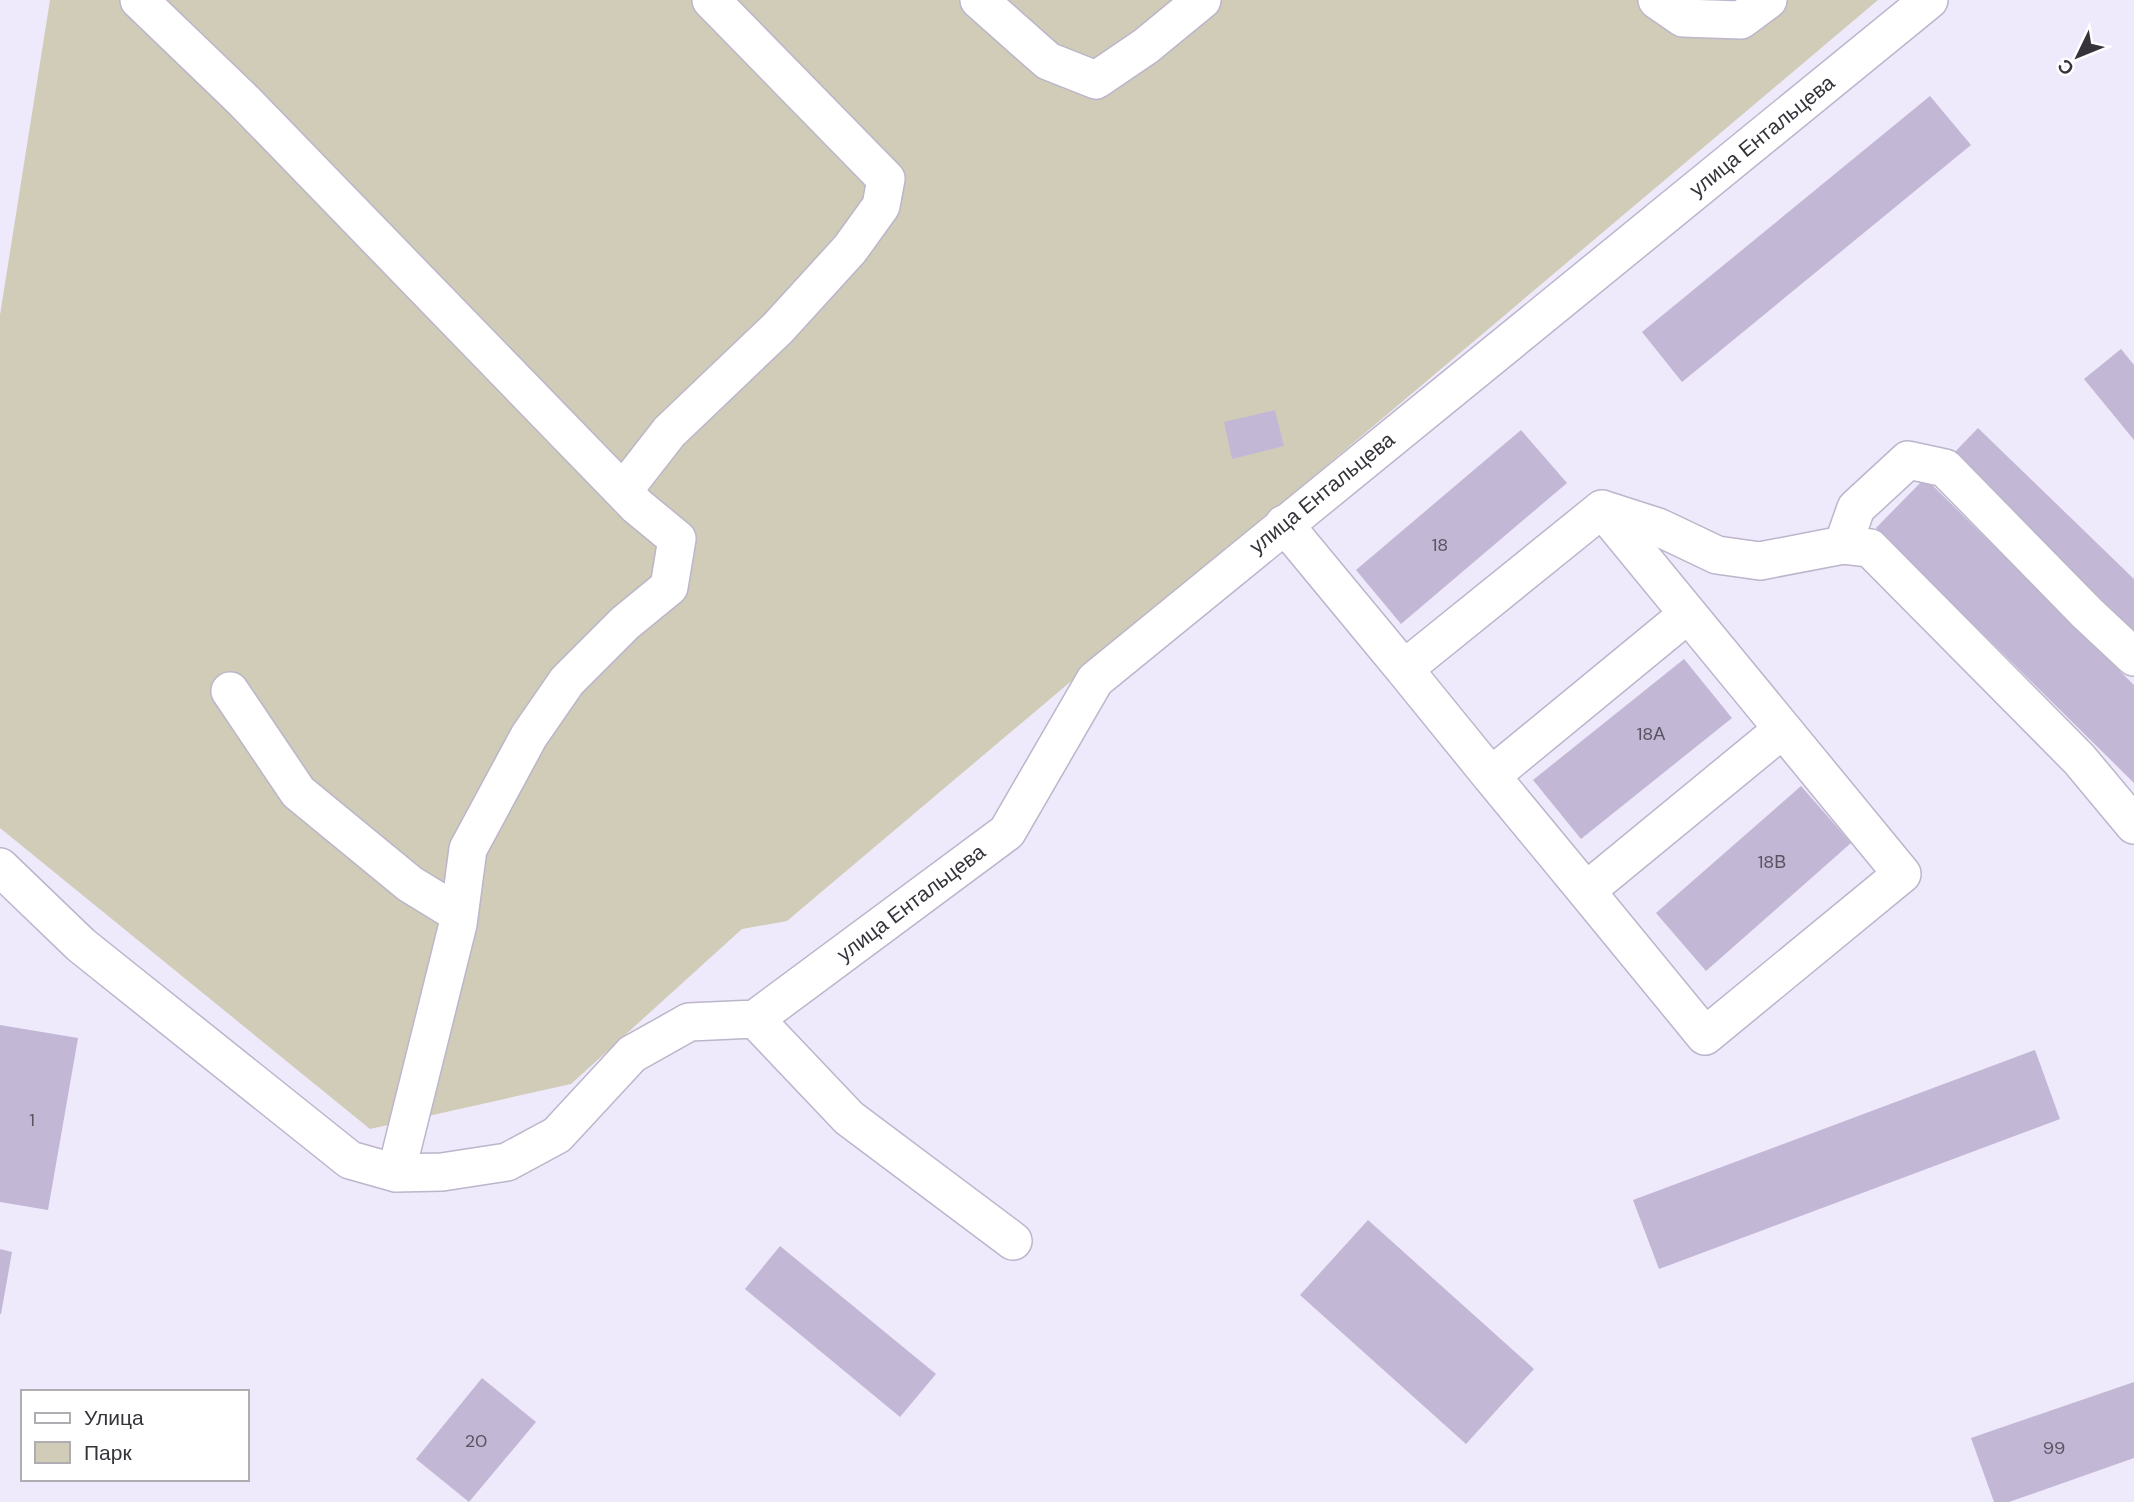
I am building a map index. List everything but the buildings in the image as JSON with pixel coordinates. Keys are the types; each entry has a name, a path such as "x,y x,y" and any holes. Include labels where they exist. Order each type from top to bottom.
{"street":[{"path":"139,0 244,102 623,491 677,540 669,587 625,624 567,681 529,736 468,849 459,914 396,1173"},
{"path":"623,491 669,432 778,328 850,249 881,206 886,179 711,0"},
{"path":"979,0 1048,61 1096,80 1146,46 1202,0"},
{"path":"1657,0 1683,18 1741,20 1768,0"},
{"name":"улица Ентальцева","path":"755,1019 1007,832 1095,680 1283,524 1929,0"},
{"path":"1843,545 1856,508 1908,460 1945,468 2087,613 2134,657"},
{"path":"1283,524 1705,1036 1902,874 1602,509"},
{"path":"1404,669 1602,509"},
{"path":"1602,509 1658,527 1717,555 1760,561 1843,545 1870,548 2079,759 2134,825"},
{"path":"1491,776 1688,614"},
{"path":"230,691 298,792 410,884 459,914"},
{"path":"1586,891 1783,729"},
{"path":"0,867 81,944 350,1160 396,1173 442,1172 507,1162 557,1135 632,1054 689,1022 755,1019 849,1118 1013,1241"}],"green space":[{"path":"50,0 1878,0 787,921 742,929 571,1084 370,1129 0,828 0,315"}]}
